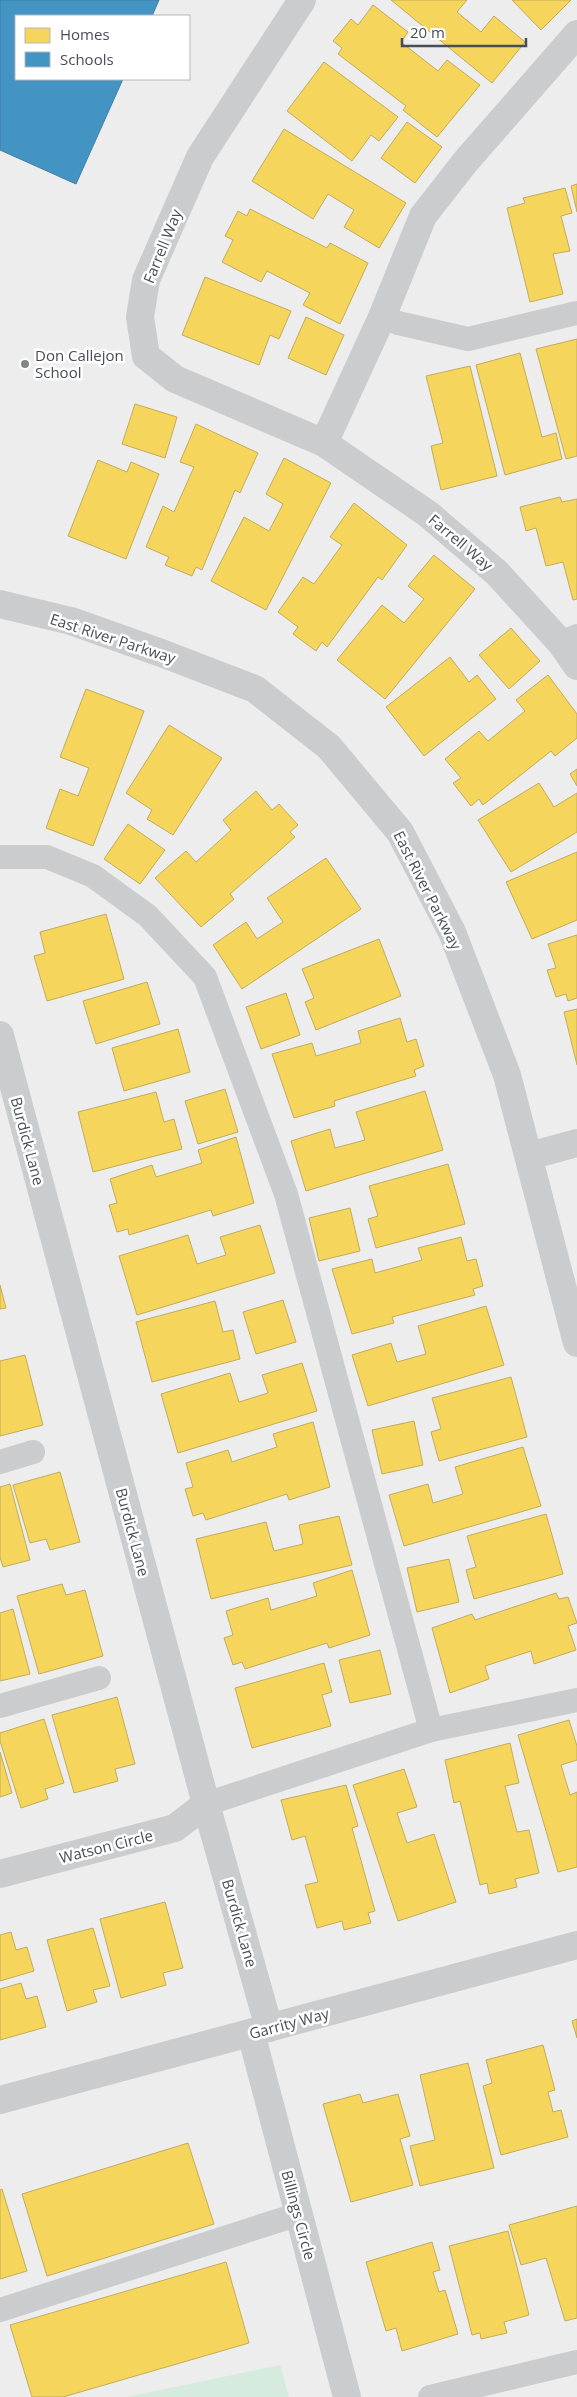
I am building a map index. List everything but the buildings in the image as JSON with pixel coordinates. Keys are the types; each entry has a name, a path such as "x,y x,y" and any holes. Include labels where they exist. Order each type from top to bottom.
{"street":[{"name":"Farrell Way","path":"302,0 200,156 146,280 140,316 146,356 175,379 324,443 428,514 497,573 569,639 577,666"},
{"path":"324,443 382,317 423,216 466,161 577,34"},
{"name":"East River Parkway","path":"0,604 71,622 164,654 255,689 329,747 400,832 452,932 507,1075 577,1343"},
{"name":"Burdick Lane","path":"0,1036 206,1804 260,2031"},
{"path":"529,1156 577,1143"},
{"name":"Watson Circle","path":"0,1874 176,1828 206,1804"},
{"name":"Garrity Way","path":"0,2100 577,1945"},
{"name":"Billings Circle","path":"260,2031 299,2214 347,2397"}],"lane":[{"path":"382,317 398,324 468,339 577,313"},
{"path":"0,857 47,858 93,876 148,916 205,977 286,1194 431,1730"},
{"path":"0,1462 33,1452"},
{"path":"0,1706 99,1678"},
{"path":"206,1804 431,1730 577,1700"},
{"path":"0,2310 299,2214"},
{"path":"430,2397 577,2362"}],"green space":[{"path":"280,2365 289,2397 127,2397"}],"place":[{"name":"Don Callejon School","path":"25,364"}]}
